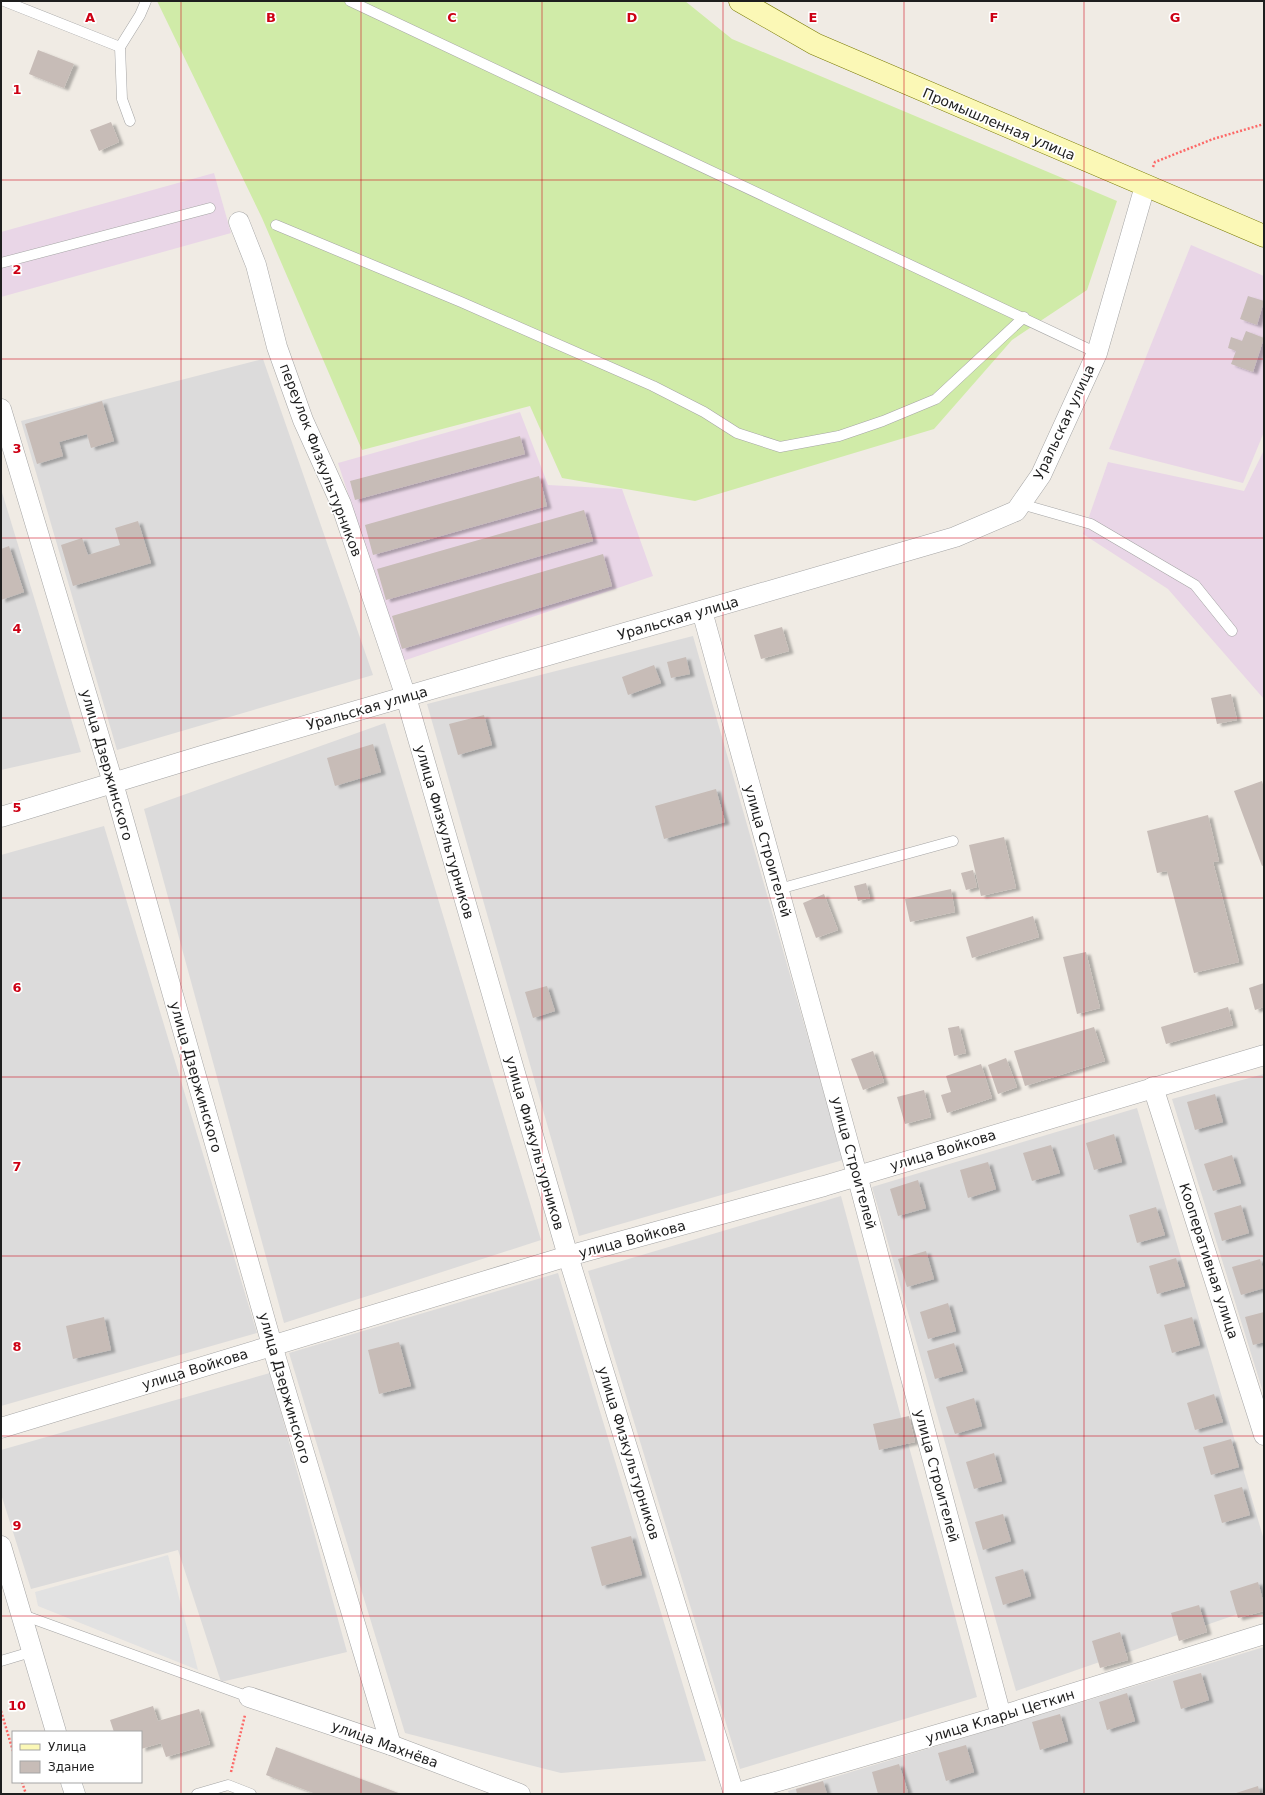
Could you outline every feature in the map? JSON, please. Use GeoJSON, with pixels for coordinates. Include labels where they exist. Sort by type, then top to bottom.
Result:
{"type":"FeatureCollection","features":[{"type":"Feature","properties":{"kind":"main road","name":"Промышленная улица"},"geometry":{"type":"LineString","coordinates":[[740,1],[815,44],[1264,236]]}},
{"type":"Feature","properties":{"kind":"street","name":"Уральская улица"},"geometry":{"type":"LineString","coordinates":[[1,817],[955,537],[1016,510],[1041,476],[1097,353],[1145,186]]}},
{"type":"Feature","properties":{"kind":"street","name":"переулок Физкультурников"},"geometry":{"type":"LineString","coordinates":[[239,222],[256,265],[277,347],[303,420],[340,504],[406,697]]}},
{"type":"Feature","properties":{"kind":"street","name":"улица Дзержинского"},"geometry":{"type":"LineString","coordinates":[[1,409],[113,783],[272,1345],[392,1745]]}},
{"type":"Feature","properties":{"kind":"street","name":"улица Строителей"},"geometry":{"type":"LineString","coordinates":[[702,611],[857,1175],[1001,1716]]}},
{"type":"Feature","properties":{"kind":"street","name":"улица Физкультурников"},"geometry":{"type":"LineString","coordinates":[[406,697],[568,1256],[734,1794]]}},
{"type":"Feature","properties":{"kind":"street","name":"улица Войкова"},"geometry":{"type":"LineString","coordinates":[[1,1428],[568,1256],[857,1175],[1264,1055]]}},
{"type":"Feature","properties":{"kind":"street","name":"Кооперативная улица"},"geometry":{"type":"LineString","coordinates":[[1153,1087],[1261,1414],[1264,1435]]}},
{"type":"Feature","properties":{"kind":"street"},"geometry":{"type":"LineString","coordinates":[[1,1546],[31,1652],[56,1731]]}},
{"type":"Feature","properties":{"kind":"street","name":"улица Клары Цеткин"},"geometry":{"type":"LineString","coordinates":[[734,1794],[1001,1716],[1264,1634]]}},
{"type":"Feature","properties":{"kind":"street","name":"улица Махнёва"},"geometry":{"type":"LineString","coordinates":[[249,1697],[392,1745],[520,1794]]}},
{"type":"Feature","properties":{"kind":"street"},"geometry":{"type":"LineString","coordinates":[[71,1783],[75,1794]]}},
{"type":"Feature","properties":{"kind":"lane"},"geometry":{"type":"LineString","coordinates":[[4,1],[120,47]]}},
{"type":"Feature","properties":{"kind":"lane"},"geometry":{"type":"LineString","coordinates":[[130,122],[122,99],[120,47],[140,15],[146,1]]}},
{"type":"Feature","properties":{"kind":"lane"},"geometry":{"type":"LineString","coordinates":[[350,1],[1097,353]]}},
{"type":"Feature","properties":{"kind":"lane"},"geometry":{"type":"LineString","coordinates":[[1,263],[210,208]]}},
{"type":"Feature","properties":{"kind":"lane"},"geometry":{"type":"LineString","coordinates":[[276,225],[461,302],[653,386],[704,412],[737,433],[780,447],[839,436],[883,421],[936,399],[1024,318]]}},
{"type":"Feature","properties":{"kind":"lane"},"geometry":{"type":"LineString","coordinates":[[1020,504],[1091,524],[1195,585],[1232,631]]}},
{"type":"Feature","properties":{"kind":"lane"},"geometry":{"type":"LineString","coordinates":[[779,889],[953,841]]}},
{"type":"Feature","properties":{"kind":"lane"},"geometry":{"type":"LineString","coordinates":[[20,1614],[249,1697]]}},
{"type":"Feature","properties":{"kind":"lane"},"geometry":{"type":"LineString","coordinates":[[1,1661],[31,1652]]}},
{"type":"Feature","properties":{"kind":"lane"},"geometry":{"type":"LineString","coordinates":[[202,1793],[228,1785],[251,1794]]}},
{"type":"Feature","properties":{"kind":"path"},"geometry":{"type":"LineString","coordinates":[[1145,186],[1155,162],[1213,139],[1264,124]]}},
{"type":"Feature","properties":{"kind":"path"},"geometry":{"type":"LineString","coordinates":[[228,1785],[249,1697]]}},
{"type":"Feature","properties":{"kind":"path"},"geometry":{"type":"LineString","coordinates":[[1,1710],[12,1748]]}},
{"type":"Feature","properties":{"kind":"path"},"geometry":{"type":"LineString","coordinates":[[22,1783],[26,1794]]}},
{"type":"Feature","properties":{"kind":"shaded area"},"geometry":{"type":"Polygon","coordinates":[[[214,173],[231,233],[1,297],[1,232],[214,173]]]}},
{"type":"Feature","properties":{"kind":"shaded area"},"geometry":{"type":"Polygon","coordinates":[[[1191,245],[1264,276],[1264,432],[1243,483],[1109,449],[1191,245]]]}},
{"type":"Feature","properties":{"kind":"shaded area"},"geometry":{"type":"Polygon","coordinates":[[[263,359],[373,675],[117,750],[21,421],[263,359]]]}},
{"type":"Feature","properties":{"kind":"shaded area"},"geometry":{"type":"Polygon","coordinates":[[[520,412],[548,485],[622,489],[653,576],[403,661],[338,463],[520,412]]]}},
{"type":"Feature","properties":{"kind":"shaded area"},"geometry":{"type":"Polygon","coordinates":[[[1264,450],[1264,699],[1168,589],[1083,534],[1108,462],[1244,491],[1264,450]]]}},
{"type":"Feature","properties":{"kind":"shaded area"},"geometry":{"type":"Polygon","coordinates":[[[1,489],[81,752],[1,770],[1,489]]]}},
{"type":"Feature","properties":{"kind":"shaded area"},"geometry":{"type":"Polygon","coordinates":[[[693,636],[843,1160],[579,1236],[427,704],[693,636]]]}},
{"type":"Feature","properties":{"kind":"shaded area"},"geometry":{"type":"Polygon","coordinates":[[[385,723],[541,1240],[284,1323],[144,809],[385,723]]]}},
{"type":"Feature","properties":{"kind":"shaded area"},"geometry":{"type":"Polygon","coordinates":[[[104,826],[257,1333],[1,1406],[1,855],[104,826]]]}},
{"type":"Feature","properties":{"kind":"shaded area"},"geometry":{"type":"Polygon","coordinates":[[[1264,1074],[1264,1392],[1263,1392],[1172,1099],[1264,1074]]]}},
{"type":"Feature","properties":{"kind":"shaded area"},"geometry":{"type":"Polygon","coordinates":[[[1137,1108],[1264,1540],[1264,1605],[1016,1691],[872,1187],[1137,1108]]]}},
{"type":"Feature","properties":{"kind":"shaded area"},"geometry":{"type":"Polygon","coordinates":[[[841,1196],[977,1697],[740,1769],[588,1271],[841,1196]]]}},
{"type":"Feature","properties":{"kind":"shaded area"},"geometry":{"type":"Polygon","coordinates":[[[558,1273],[706,1761],[561,1773],[405,1733],[289,1353],[558,1273]]]}},
{"type":"Feature","properties":{"kind":"shaded area"},"geometry":{"type":"Polygon","coordinates":[[[270,1373],[347,1652],[221,1682],[178,1550],[31,1589],[1,1494],[1,1450],[270,1373]]]}},
{"type":"Feature","properties":{"kind":"shaded area"},"geometry":{"type":"Polygon","coordinates":[[[168,1555],[198,1670],[38,1606],[35,1592],[168,1555]]]}},
{"type":"Feature","properties":{"kind":"shaded area"},"geometry":{"type":"Polygon","coordinates":[[[1264,1647],[1264,1794],[789,1794],[788,1791],[1264,1647]]]}},
{"type":"Feature","properties":{"kind":"green space"},"geometry":{"type":"Polygon","coordinates":[[[157,1],[685,1],[732,39],[1117,201],[1087,290],[1012,340],[934,429],[695,501],[562,478],[530,406],[362,450],[262,218],[157,1]]]}},
{"type":"Feature","properties":{"kind":"building"},"geometry":{"type":"Polygon","coordinates":[[[38,50],[74,64],[64,88],[29,74],[38,50]]]}},
{"type":"Feature","properties":{"kind":"building"},"geometry":{"type":"Polygon","coordinates":[[[111,122],[119,142],[99,151],[90,130],[111,122]]]}},
{"type":"Feature","properties":{"kind":"building"},"geometry":{"type":"Polygon","coordinates":[[[1248,296],[1264,301],[1257,325],[1240,319],[1248,296]]]}},
{"type":"Feature","properties":{"kind":"building"},"geometry":{"type":"Polygon","coordinates":[[[1246,331],[1264,338],[1253,372],[1231,364],[1236,351],[1228,348],[1231,337],[1242,341],[1246,331]]]}},
{"type":"Feature","properties":{"kind":"building"},"geometry":{"type":"Polygon","coordinates":[[[102,401],[114,441],[91,448],[87,434],[59,442],[63,456],[37,464],[25,424],[102,401]]]}},
{"type":"Feature","properties":{"kind":"building"},"geometry":{"type":"Polygon","coordinates":[[[520,436],[525,454],[355,500],[350,481],[520,436]]]}},
{"type":"Feature","properties":{"kind":"building"},"geometry":{"type":"Polygon","coordinates":[[[539,476],[547,506],[373,555],[365,525],[539,476]]]}},
{"type":"Feature","properties":{"kind":"building"},"geometry":{"type":"Polygon","coordinates":[[[584,510],[593,541],[386,600],[377,569],[584,510]]]}},
{"type":"Feature","properties":{"kind":"building"},"geometry":{"type":"Polygon","coordinates":[[[138,521],[151,563],[73,586],[61,545],[82,538],[88,555],[120,545],[115,528],[138,521]]]}},
{"type":"Feature","properties":{"kind":"building"},"geometry":{"type":"Polygon","coordinates":[[[9,546],[24,592],[1,600],[1,549],[9,546]]]}},
{"type":"Feature","properties":{"kind":"building"},"geometry":{"type":"Polygon","coordinates":[[[603,554],[612,586],[402,649],[392,616],[603,554]]]}},
{"type":"Feature","properties":{"kind":"building"},"geometry":{"type":"Polygon","coordinates":[[[782,627],[789,651],[761,659],[754,635],[782,627]]]}},
{"type":"Feature","properties":{"kind":"building"},"geometry":{"type":"Polygon","coordinates":[[[686,657],[690,674],[671,678],[667,662],[686,657]]]}},
{"type":"Feature","properties":{"kind":"building"},"geometry":{"type":"Polygon","coordinates":[[[654,665],[661,683],[628,695],[622,677],[654,665]]]}},
{"type":"Feature","properties":{"kind":"building"},"geometry":{"type":"Polygon","coordinates":[[[1231,694],[1237,720],[1217,724],[1211,698],[1231,694]]]}},
{"type":"Feature","properties":{"kind":"building"},"geometry":{"type":"Polygon","coordinates":[[[484,715],[492,745],[458,755],[449,724],[484,715]]]}},
{"type":"Feature","properties":{"kind":"building"},"geometry":{"type":"Polygon","coordinates":[[[373,744],[381,772],[335,786],[327,758],[373,744]]]}},
{"type":"Feature","properties":{"kind":"building"},"geometry":{"type":"Polygon","coordinates":[[[1262,781],[1264,788],[1264,865],[1262,866],[1234,791],[1262,781]]]}},
{"type":"Feature","properties":{"kind":"building"},"geometry":{"type":"Polygon","coordinates":[[[716,789],[725,822],[664,839],[655,806],[716,789]]]}},
{"type":"Feature","properties":{"kind":"building"},"geometry":{"type":"Polygon","coordinates":[[[1208,815],[1219,861],[1213,862],[1239,962],[1194,973],[1167,871],[1157,873],[1147,831],[1208,815]]]}},
{"type":"Feature","properties":{"kind":"building"},"geometry":{"type":"Polygon","coordinates":[[[1004,837],[1016,888],[981,896],[969,845],[1004,837]]]}},
{"type":"Feature","properties":{"kind":"building"},"geometry":{"type":"Polygon","coordinates":[[[973,870],[977,887],[966,890],[961,873],[973,870]]]}},
{"type":"Feature","properties":{"kind":"building"},"geometry":{"type":"Polygon","coordinates":[[[866,883],[870,898],[858,901],[854,886],[866,883]]]}},
{"type":"Feature","properties":{"kind":"building"},"geometry":{"type":"Polygon","coordinates":[[[951,889],[955,912],[910,922],[905,899],[951,889]]]}},
{"type":"Feature","properties":{"kind":"building"},"geometry":{"type":"Polygon","coordinates":[[[824,894],[838,930],[816,938],[803,903],[824,894]]]}},
{"type":"Feature","properties":{"kind":"building"},"geometry":{"type":"Polygon","coordinates":[[[1033,916],[1039,937],[972,958],[966,937],[1033,916]]]}},
{"type":"Feature","properties":{"kind":"building"},"geometry":{"type":"Polygon","coordinates":[[[1086,952],[1100,1008],[1077,1014],[1063,957],[1086,952]]]}},
{"type":"Feature","properties":{"kind":"building"},"geometry":{"type":"Polygon","coordinates":[[[1264,983],[1264,1007],[1255,1010],[1249,988],[1264,983]]]}},
{"type":"Feature","properties":{"kind":"building"},"geometry":{"type":"Polygon","coordinates":[[[547,986],[555,1011],[533,1018],[525,992],[547,986]]]}},
{"type":"Feature","properties":{"kind":"building"},"geometry":{"type":"Polygon","coordinates":[[[1228,1007],[1233,1025],[1166,1044],[1161,1027],[1228,1007]]]}},
{"type":"Feature","properties":{"kind":"building"},"geometry":{"type":"Polygon","coordinates":[[[959,1026],[966,1053],[954,1056],[948,1028],[959,1026]]]}},
{"type":"Feature","properties":{"kind":"building"},"geometry":{"type":"Polygon","coordinates":[[[1094,1027],[1105,1061],[1025,1086],[1014,1051],[1094,1027]]]}},
{"type":"Feature","properties":{"kind":"building"},"geometry":{"type":"Polygon","coordinates":[[[873,1051],[884,1082],[863,1090],[851,1059],[873,1051]]]}},
{"type":"Feature","properties":{"kind":"building"},"geometry":{"type":"Polygon","coordinates":[[[1006,1058],[1017,1087],[998,1094],[988,1065],[1006,1058]]]}},
{"type":"Feature","properties":{"kind":"building"},"geometry":{"type":"Polygon","coordinates":[[[981,1064],[992,1098],[947,1113],[941,1095],[951,1092],[946,1076],[981,1064]]]}},
{"type":"Feature","properties":{"kind":"building"},"geometry":{"type":"Polygon","coordinates":[[[924,1090],[931,1117],[905,1124],[897,1097],[924,1090]]]}},
{"type":"Feature","properties":{"kind":"building"},"geometry":{"type":"Polygon","coordinates":[[[1215,1094],[1223,1122],[1195,1130],[1187,1102],[1215,1094]]]}},
{"type":"Feature","properties":{"kind":"building"},"geometry":{"type":"Polygon","coordinates":[[[1114,1134],[1122,1162],[1094,1170],[1086,1143],[1114,1134]]]}},
{"type":"Feature","properties":{"kind":"building"},"geometry":{"type":"Polygon","coordinates":[[[1051,1145],[1060,1173],[1032,1181],[1023,1153],[1051,1145]]]}},
{"type":"Feature","properties":{"kind":"building"},"geometry":{"type":"Polygon","coordinates":[[[1232,1155],[1241,1183],[1213,1191],[1204,1164],[1232,1155]]]}},
{"type":"Feature","properties":{"kind":"building"},"geometry":{"type":"Polygon","coordinates":[[[988,1162],[996,1189],[968,1198],[960,1170],[988,1162]]]}},
{"type":"Feature","properties":{"kind":"building"},"geometry":{"type":"Polygon","coordinates":[[[918,1180],[926,1208],[898,1216],[890,1189],[918,1180]]]}},
{"type":"Feature","properties":{"kind":"building"},"geometry":{"type":"Polygon","coordinates":[[[1241,1205],[1249,1233],[1222,1241],[1214,1213],[1241,1205]]]}},
{"type":"Feature","properties":{"kind":"building"},"geometry":{"type":"Polygon","coordinates":[[[1156,1207],[1165,1235],[1137,1243],[1129,1215],[1156,1207]]]}},
{"type":"Feature","properties":{"kind":"building"},"geometry":{"type":"Polygon","coordinates":[[[926,1251],[934,1279],[907,1287],[898,1259],[926,1251]]]}},
{"type":"Feature","properties":{"kind":"building"},"geometry":{"type":"Polygon","coordinates":[[[1176,1258],[1185,1286],[1157,1294],[1149,1266],[1176,1258]]]}},
{"type":"Feature","properties":{"kind":"building"},"geometry":{"type":"Polygon","coordinates":[[[1260,1259],[1264,1272],[1264,1288],[1241,1295],[1232,1267],[1260,1259]]]}},
{"type":"Feature","properties":{"kind":"building"},"geometry":{"type":"Polygon","coordinates":[[[948,1303],[956,1331],[928,1339],[920,1312],[948,1303]]]}},
{"type":"Feature","properties":{"kind":"building"},"geometry":{"type":"Polygon","coordinates":[[[1264,1312],[1264,1342],[1253,1345],[1245,1317],[1264,1312]]]}},
{"type":"Feature","properties":{"kind":"building"},"geometry":{"type":"Polygon","coordinates":[[[104,1317],[111,1350],[73,1359],[66,1326],[104,1317]]]}},
{"type":"Feature","properties":{"kind":"building"},"geometry":{"type":"Polygon","coordinates":[[[1192,1317],[1200,1345],[1172,1353],[1164,1325],[1192,1317]]]}},
{"type":"Feature","properties":{"kind":"building"},"geometry":{"type":"Polygon","coordinates":[[[399,1342],[411,1386],[379,1394],[368,1350],[399,1342]]]}},
{"type":"Feature","properties":{"kind":"building"},"geometry":{"type":"Polygon","coordinates":[[[954,1343],[963,1371],[935,1379],[927,1351],[954,1343]]]}},
{"type":"Feature","properties":{"kind":"building"},"geometry":{"type":"Polygon","coordinates":[[[1214,1394],[1223,1422],[1195,1430],[1187,1403],[1214,1394]]]}},
{"type":"Feature","properties":{"kind":"building"},"geometry":{"type":"Polygon","coordinates":[[[974,1398],[982,1426],[955,1434],[946,1407],[974,1398]]]}},
{"type":"Feature","properties":{"kind":"building"},"geometry":{"type":"Polygon","coordinates":[[[909,1416],[915,1442],[879,1450],[873,1424],[909,1416]]]}},
{"type":"Feature","properties":{"kind":"building"},"geometry":{"type":"Polygon","coordinates":[[[1231,1439],[1239,1467],[1211,1475],[1203,1447],[1231,1439]]]}},
{"type":"Feature","properties":{"kind":"building"},"geometry":{"type":"Polygon","coordinates":[[[994,1453],[1002,1481],[974,1489],[966,1462],[994,1453]]]}},
{"type":"Feature","properties":{"kind":"building"},"geometry":{"type":"Polygon","coordinates":[[[1242,1487],[1250,1515],[1222,1523],[1214,1495],[1242,1487]]]}},
{"type":"Feature","properties":{"kind":"building"},"geometry":{"type":"Polygon","coordinates":[[[1003,1514],[1011,1541],[983,1550],[975,1522],[1003,1514]]]}},
{"type":"Feature","properties":{"kind":"building"},"geometry":{"type":"Polygon","coordinates":[[[631,1536],[642,1575],[602,1586],[591,1547],[631,1536]]]}},
{"type":"Feature","properties":{"kind":"building"},"geometry":{"type":"Polygon","coordinates":[[[1023,1569],[1031,1596],[1003,1605],[995,1577],[1023,1569]]]}},
{"type":"Feature","properties":{"kind":"building"},"geometry":{"type":"Polygon","coordinates":[[[1258,1582],[1264,1604],[1264,1611],[1238,1618],[1230,1591],[1258,1582]]]}},
{"type":"Feature","properties":{"kind":"building"},"geometry":{"type":"Polygon","coordinates":[[[1199,1605],[1207,1632],[1179,1641],[1171,1613],[1199,1605]]]}},
{"type":"Feature","properties":{"kind":"building"},"geometry":{"type":"Polygon","coordinates":[[[1120,1632],[1128,1660],[1100,1668],[1092,1641],[1120,1632]]]}},
{"type":"Feature","properties":{"kind":"building"},"geometry":{"type":"Polygon","coordinates":[[[1201,1673],[1209,1700],[1181,1709],[1173,1681],[1201,1673]]]}},
{"type":"Feature","properties":{"kind":"building"},"geometry":{"type":"Polygon","coordinates":[[[1127,1693],[1135,1721],[1107,1730],[1099,1702],[1127,1693]]]}},
{"type":"Feature","properties":{"kind":"building"},"geometry":{"type":"Polygon","coordinates":[[[153,1706],[158,1721],[199,1709],[210,1744],[166,1757],[161,1743],[142,1749],[142,1731],[114,1731],[110,1720],[153,1706]]]}},
{"type":"Feature","properties":{"kind":"building"},"geometry":{"type":"Polygon","coordinates":[[[1060,1714],[1068,1741],[1040,1750],[1032,1722],[1060,1714]]]}},
{"type":"Feature","properties":{"kind":"building"},"geometry":{"type":"Polygon","coordinates":[[[966,1745],[974,1772],[946,1781],[938,1753],[966,1745]]]}},
{"type":"Feature","properties":{"kind":"building"},"geometry":{"type":"Polygon","coordinates":[[[276,1747],[401,1794],[316,1794],[266,1775],[276,1747]]]}},
{"type":"Feature","properties":{"kind":"building"},"geometry":{"type":"Polygon","coordinates":[[[899,1764],[908,1792],[900,1794],[878,1794],[872,1772],[899,1764]]]}},
{"type":"Feature","properties":{"kind":"building"},"geometry":{"type":"Polygon","coordinates":[[[823,1781],[827,1794],[797,1794],[796,1789],[823,1781]]]}},
{"type":"Feature","properties":{"kind":"building"},"geometry":{"type":"Polygon","coordinates":[[[1258,1786],[1260,1794],[1233,1794],[1258,1786]]]}}]}
